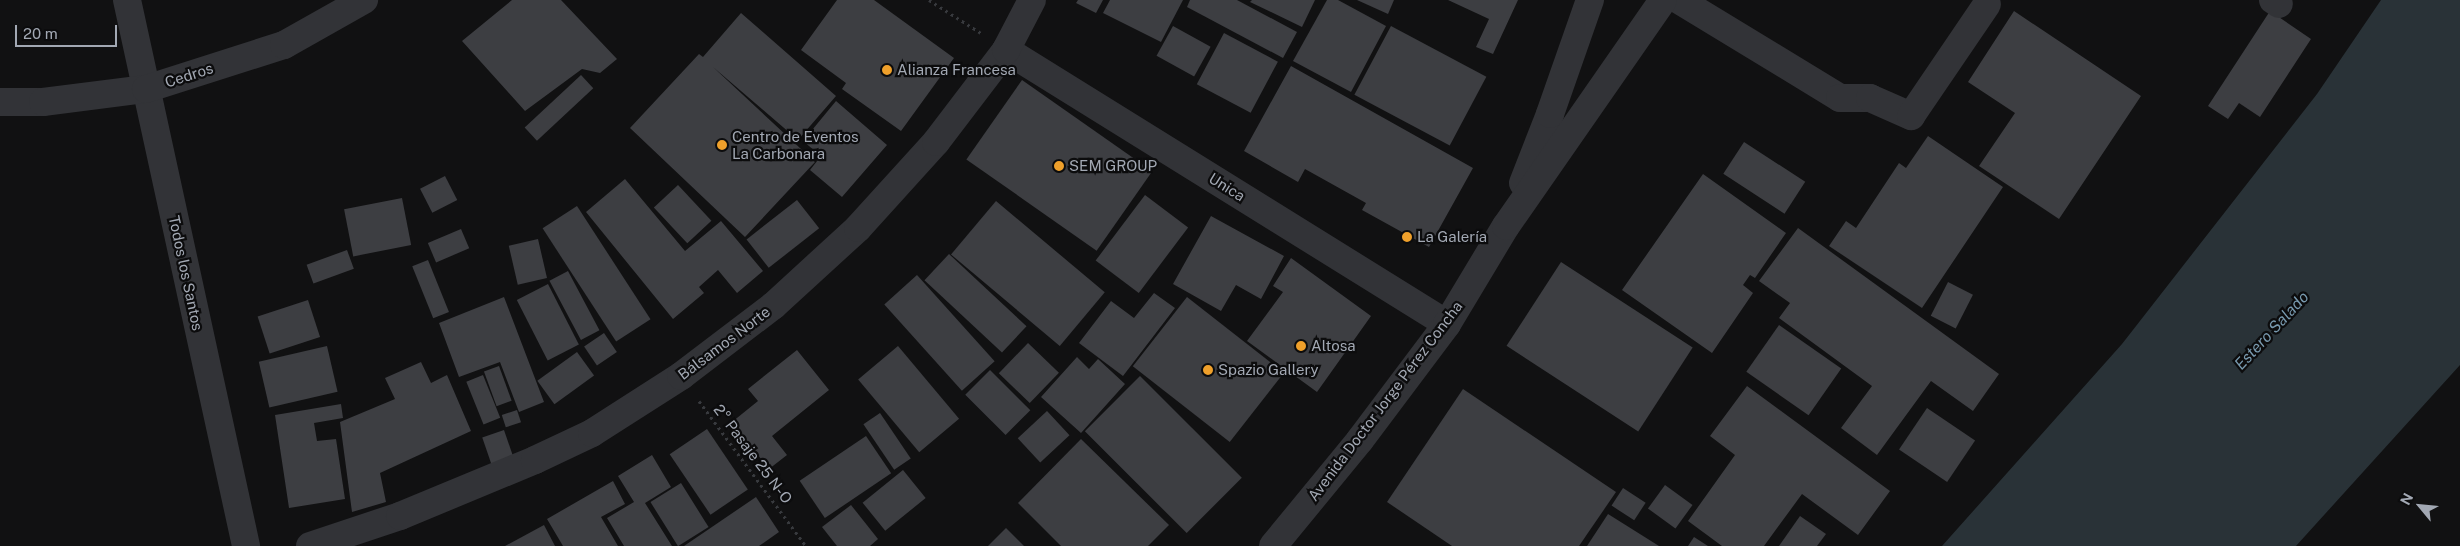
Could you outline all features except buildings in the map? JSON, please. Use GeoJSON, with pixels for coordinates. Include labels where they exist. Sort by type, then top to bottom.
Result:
{"type":"FeatureCollection","features":[{"type":"Feature","properties":{"kind":"street","name":"Todos los Santos"},"geometry":{"type":"LineString","coordinates":[[127,0],[246,546]]}},
{"type":"Feature","properties":{"kind":"street","name":"Cedros"},"geometry":{"type":"LineString","coordinates":[[0,102],[43,102],[146,89],[284,45],[364,0]]}},
{"type":"Feature","properties":{"kind":"street","name":"Bálsamos Norte"},"geometry":{"type":"LineString","coordinates":[[310,546],[400,516],[535,460],[592,433],[681,376],[773,306],[858,228],[936,142],[1006,50],[1032,0]]}},
{"type":"Feature","properties":{"kind":"street","name":"Avenida Doctor Jorge Pérez Concha"},"geometry":{"type":"LineString","coordinates":[[1506,226],[1550,114],[1590,0]]}},
{"type":"Feature","properties":{"kind":"street","name":"Avenida Doctor Jorge Pérez Concha"},"geometry":{"type":"LineString","coordinates":[[1273,546],[1360,440],[1447,324],[1506,226],[1663,0]]}},
{"type":"Feature","properties":{"kind":"street"},"geometry":{"type":"LineString","coordinates":[[1679,0],[1840,98],[1870,98],[1911,116],[1987,4]]}},
{"type":"Feature","properties":{"kind":"street","name":"Unica"},"geometry":{"type":"LineString","coordinates":[[1006,50],[1447,324]]}},
{"type":"Feature","properties":{"kind":"path"},"geometry":{"type":"LineString","coordinates":[[929,0],[1006,50]]}},
{"type":"Feature","properties":{"kind":"path","name":"2° Pasaje 25 N-O"},"geometry":{"type":"LineString","coordinates":[[681,376],[806,546]]}},
{"type":"Feature","properties":{"kind":"water","name":"Estero Salado"},"geometry":{"type":"Polygon","coordinates":[[[2381,0],[2460,0],[2460,365],[2296,546],[1942,546],[2122,344],[2317,94],[2381,0]]]}},
{"type":"Feature","properties":{"kind":"place","name":"Alianza Francesa"},"geometry":{"type":"Point","coordinates":[887,70]}},
{"type":"Feature","properties":{"kind":"place","name":"Centro de Eventos La Carbonara"},"geometry":{"type":"Point","coordinates":[722,145]}},
{"type":"Feature","properties":{"kind":"place","name":"SEM GROUP"},"geometry":{"type":"Point","coordinates":[1059,166]}},
{"type":"Feature","properties":{"kind":"place","name":"La Galería"},"geometry":{"type":"Point","coordinates":[1407,237]}},
{"type":"Feature","properties":{"kind":"place","name":"Altosa"},"geometry":{"type":"Point","coordinates":[1301,346]}},
{"type":"Feature","properties":{"kind":"place","name":"Spazio Gallery"},"geometry":{"type":"Point","coordinates":[1208,370]}}]}
